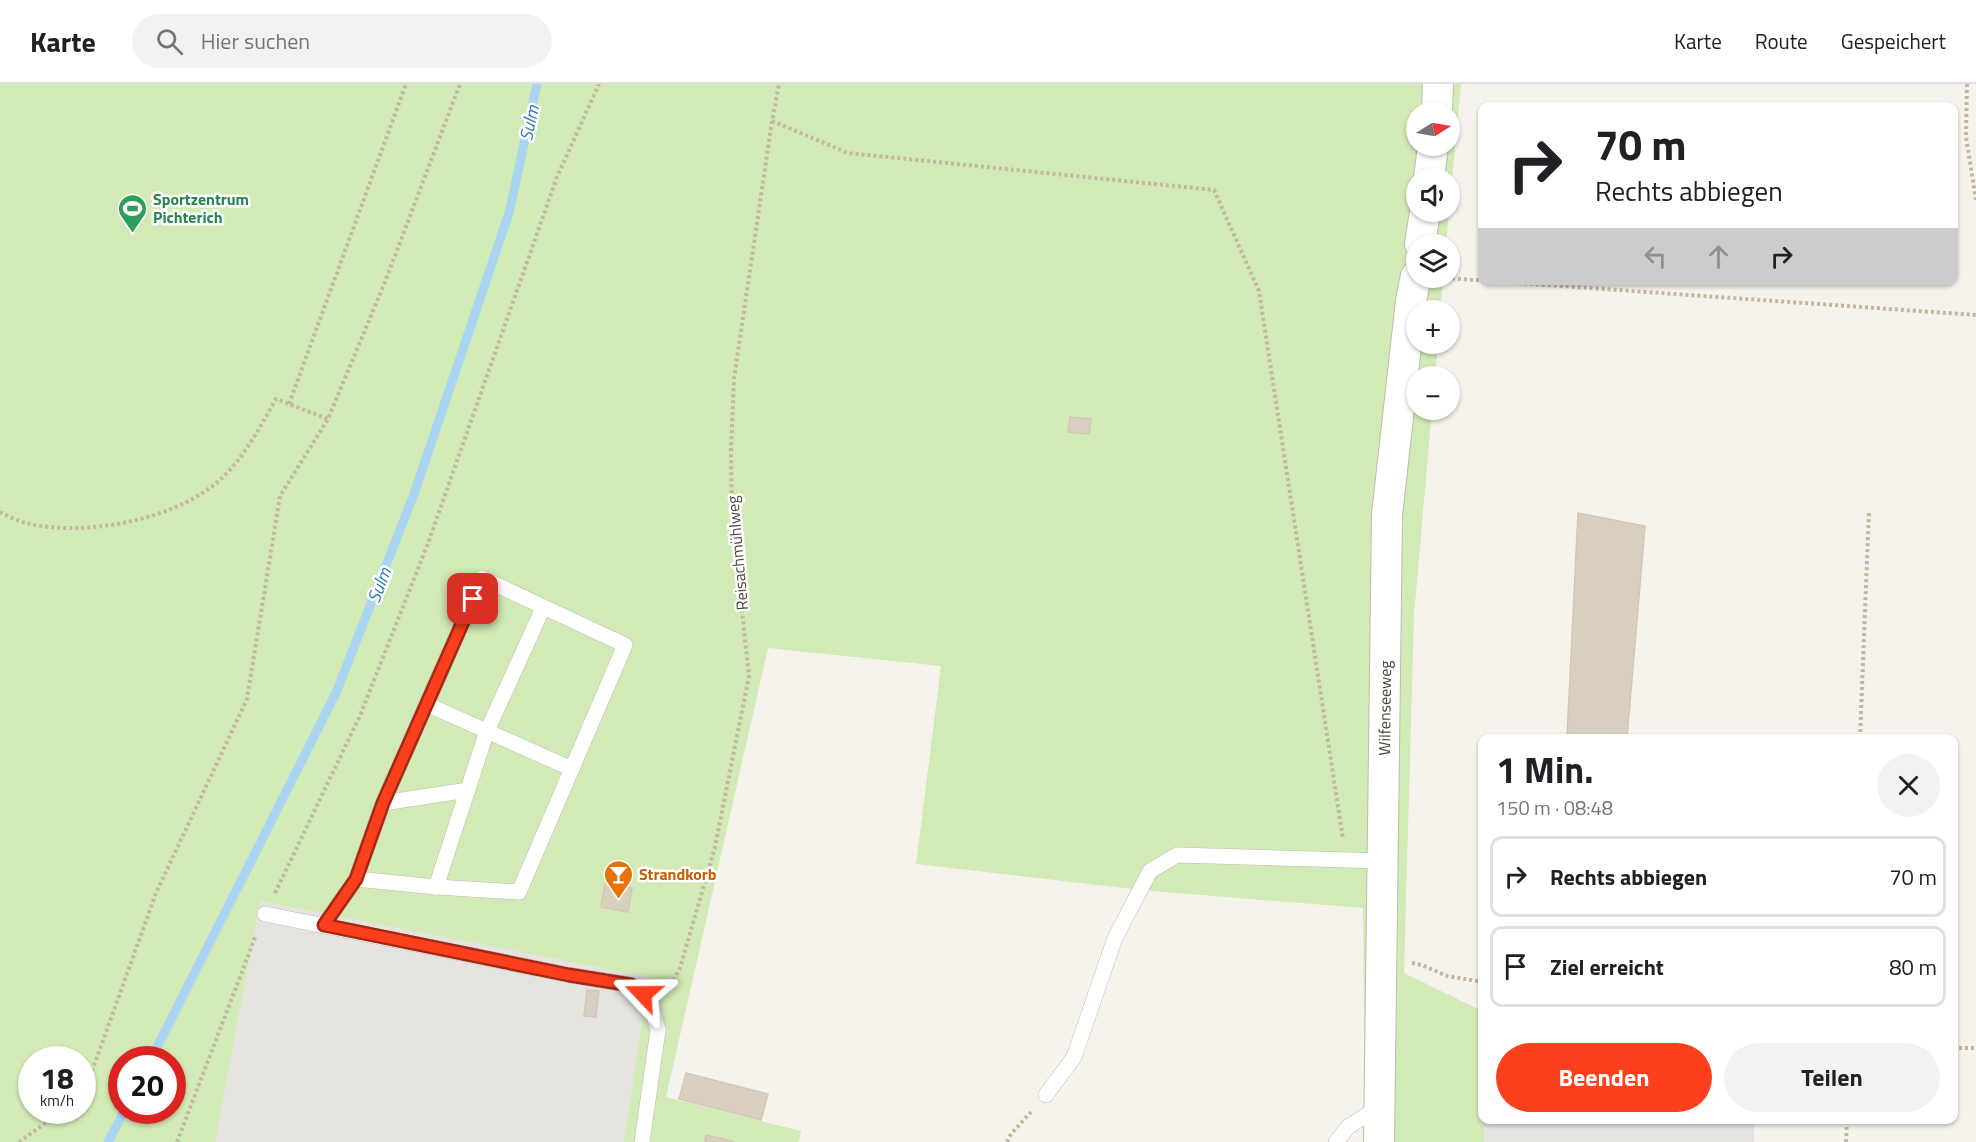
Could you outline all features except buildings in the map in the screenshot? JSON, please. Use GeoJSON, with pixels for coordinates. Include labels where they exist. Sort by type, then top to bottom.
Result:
{"type":"FeatureCollection","features":[{"type":"Feature","properties":{"kind":"street"},"geometry":{"type":"LineString","coordinates":[[1437,102],[1438,84]]}},
{"type":"Feature","properties":{"kind":"street","name":"Wilfenseeweg"},"geometry":{"type":"LineString","coordinates":[[1379,1142],[1387,515],[1414,288]]}},
{"type":"Feature","properties":{"kind":"lane"},"geometry":{"type":"LineString","coordinates":[[324,925],[356,879],[383,803],[482,578],[625,645],[519,892],[356,879]]}},
{"type":"Feature","properties":{"kind":"lane"},"geometry":{"type":"LineString","coordinates":[[436,887],[487,731],[543,608]]}},
{"type":"Feature","properties":{"kind":"lane"},"geometry":{"type":"LineString","coordinates":[[426,704],[572,769]]}},
{"type":"Feature","properties":{"kind":"lane"},"geometry":{"type":"LineString","coordinates":[[383,803],[468,790]]}},
{"type":"Feature","properties":{"kind":"lane"},"geometry":{"type":"LineString","coordinates":[[1046,1095],[1074,1057],[1115,938],[1150,871],[1177,855],[1383,861]]}},
{"type":"Feature","properties":{"kind":"lane"},"geometry":{"type":"LineString","coordinates":[[265,914],[569,975],[631,985],[643,994],[652,1008],[658,1030],[642,1142]]}},
{"type":"Feature","properties":{"kind":"lane"},"geometry":{"type":"LineString","coordinates":[[1336,1142],[1348,1126],[1379,1107]]}},
{"type":"Feature","properties":{"kind":"path"},"geometry":{"type":"LineString","coordinates":[[289,404],[406,84]]}},
{"type":"Feature","properties":{"kind":"path"},"geometry":{"type":"LineString","coordinates":[[96,1060],[156,893],[247,699],[280,496],[328,419],[385,282],[460,84]]}},
{"type":"Feature","properties":{"kind":"path"},"geometry":{"type":"LineString","coordinates":[[177,1142],[265,914],[359,718],[427,546],[556,177],[599,84]]}},
{"type":"Feature","properties":{"kind":"path","name":"Reisachmühlweg"},"geometry":{"type":"LineString","coordinates":[[652,1008],[670,989],[680,968],[715,847],[748,676],[732,519],[733,391],[779,84]]}},
{"type":"Feature","properties":{"kind":"path"},"geometry":{"type":"LineString","coordinates":[[1967,84],[1966,137],[1976,200]]}},
{"type":"Feature","properties":{"kind":"path"},"geometry":{"type":"LineString","coordinates":[[772,121],[848,153],[1214,190],[1259,291],[1346,860]]}},
{"type":"Feature","properties":{"kind":"path"},"geometry":{"type":"LineString","coordinates":[[1460,279],[1478,281]]}},
{"type":"Feature","properties":{"kind":"path"},"geometry":{"type":"LineString","coordinates":[[1541,285],[1976,315]]}},
{"type":"Feature","properties":{"kind":"path"},"geometry":{"type":"LineString","coordinates":[[0,512],[25,523],[70,528],[116,525],[164,513],[191,501],[215,484],[247,451],[276,399],[328,419]]}},
{"type":"Feature","properties":{"kind":"path"},"geometry":{"type":"LineString","coordinates":[[1860,734],[1869,511]]}},
{"type":"Feature","properties":{"kind":"path"},"geometry":{"type":"LineString","coordinates":[[1382,957],[1422,965],[1447,976],[1478,981]]}},
{"type":"Feature","properties":{"kind":"path"},"geometry":{"type":"LineString","coordinates":[[1958,1048],[1976,1048]]}},
{"type":"Feature","properties":{"kind":"path"},"geometry":{"type":"LineString","coordinates":[[1007,1142],[1011,1134],[1046,1095]]}},
{"type":"Feature","properties":{"kind":"path"},"geometry":{"type":"LineString","coordinates":[[19,1142],[44,1124]]}},
{"type":"Feature","properties":{"kind":"path"},"geometry":{"type":"LineString","coordinates":[[1846,1142],[1847,1124]]}},
{"type":"Feature","properties":{"kind":"green space"},"geometry":{"type":"Polygon","coordinates":[[[0,84],[1461,84],[1459,102],[1406,102],[1406,156],[1454,156],[1453,168],[1406,168],[1406,222],[1448,222],[1447,234],[1406,234],[1406,288],[1442,288],[1441,300],[1406,300],[1406,354],[1437,354],[1436,366],[1406,366],[1406,420],[1431,420],[1414,615],[1404,973],[1478,1009],[1478,1124],[1485,1124],[1484,1142],[1365,1142],[1363,908],[1140,890],[916,864],[941,666],[768,648],[666,1097],[801,1131],[799,1142],[0,1142],[0,84]]]}},
{"type":"Feature","properties":{"kind":"shaded area"},"geometry":{"type":"Polygon","coordinates":[[[260,901],[649,977],[624,1142],[215,1142],[260,901]]]}},
{"type":"Feature","properties":{"kind":"shaded area"},"geometry":{"type":"Polygon","coordinates":[[[1485,1124],[1754,1124],[1754,1142],[1484,1142],[1485,1124]]]}},
{"type":"Feature","properties":{"kind":"waterway","name":"Sulm"},"geometry":{"type":"LineString","coordinates":[[158,1046],[336,693],[414,494],[509,213],[537,84]]}},
{"type":"Feature","properties":{"kind":"waterway","name":"Sulm"},"geometry":{"type":"LineString","coordinates":[[108,1142],[118,1124]]}},
{"type":"Feature","properties":{"kind":"place","name":"Sportzentrum Pichterich"},"geometry":{"type":"Point","coordinates":[132,234]}},
{"type":"Feature","properties":{"kind":"place","name":"Strandkorb"},"geometry":{"type":"Point","coordinates":[618,900]}},
{"type":"Feature","properties":{"kind":"route"},"geometry":{"type":"LineString","coordinates":[[473,599],[383,803],[356,879],[324,925],[569,975],[631,985],[643,994]]}}]}
